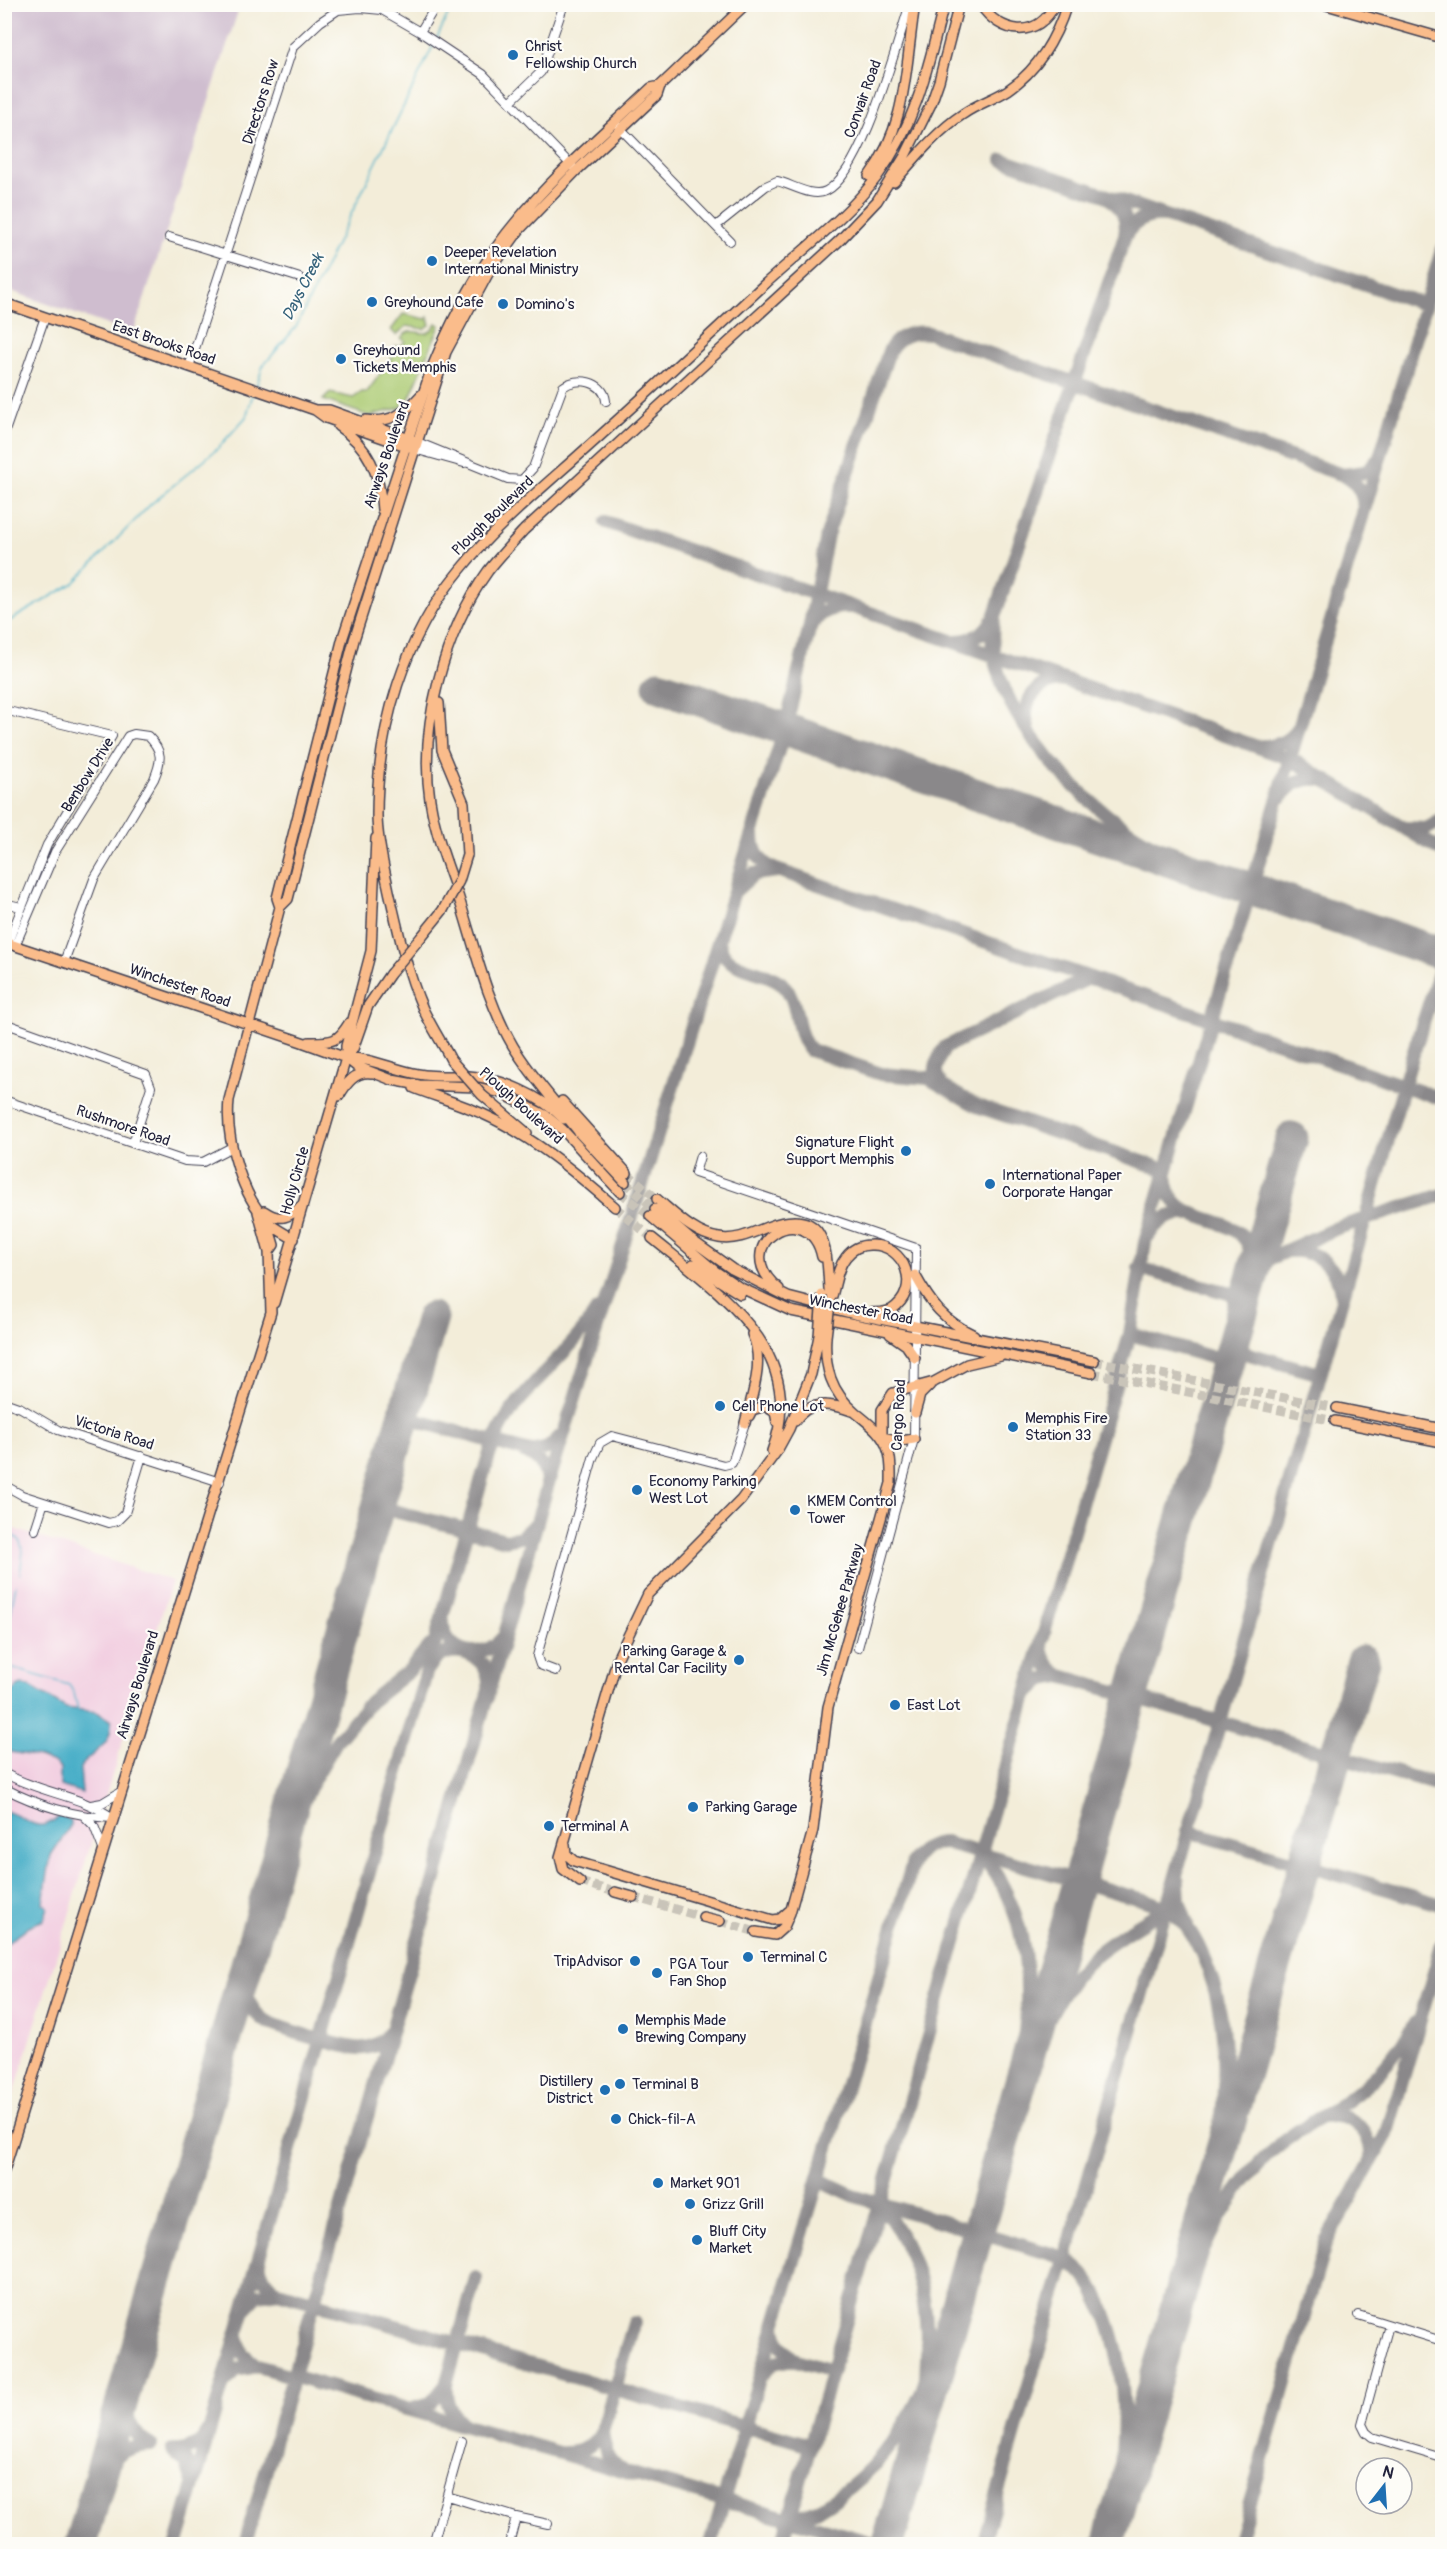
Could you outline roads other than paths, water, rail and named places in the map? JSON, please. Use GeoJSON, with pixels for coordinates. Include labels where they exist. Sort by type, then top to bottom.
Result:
{"type":"FeatureCollection","features":[{"type":"Feature","properties":{"kind":"main road","name":"Airways Boulevard"},"geometry":{"type":"LineString","coordinates":[[4,2171],[271,1312],[269,1252],[257,1207],[242,1178],[232,1147],[227,1120],[229,1100],[280,907],[288,899],[354,640],[411,444],[438,363],[457,312],[483,268],[514,224],[617,125],[657,95],[660,86],[746,4]]}},
{"type":"Feature","properties":{"kind":"main road"},"geometry":{"type":"LineString","coordinates":[[841,216],[873,171],[894,135],[902,108],[915,4]]}},
{"type":"Feature","properties":{"kind":"main road","name":"Plough Boulevard"},"geometry":{"type":"LineString","coordinates":[[563,1163],[482,1095],[451,1060],[423,1009],[408,965],[384,869],[376,818],[381,756],[387,720],[403,667],[422,627],[458,572],[492,534],[713,335],[783,267],[841,216],[876,178],[901,140],[914,113],[944,4]]}},
{"type":"Feature","properties":{"kind":"main road","name":"Plough Boulevard"},"geometry":{"type":"LineString","coordinates":[[526,1063],[513,1046],[492,1002],[467,931],[436,829],[430,801],[428,751],[437,689],[448,648],[464,613],[488,572],[524,530],[840,240],[876,201],[905,156],[931,104],[947,55],[959,4]]}},
{"type":"Feature","properties":{"kind":"main road"},"geometry":{"type":"LineString","coordinates":[[980,4],[998,24],[1023,30],[1039,25],[1050,16],[1055,4]]}},
{"type":"Feature","properties":{"kind":"main road"},"geometry":{"type":"LineString","coordinates":[[876,201],[945,128],[964,113],[1008,90],[1030,72],[1048,50],[1067,4]]}},
{"type":"Feature","properties":{"kind":"main road"},"geometry":{"type":"LineString","coordinates":[[1323,4],[1342,7],[1443,38]]}},
{"type":"Feature","properties":{"kind":"main road","name":"East Brooks Road"},"geometry":{"type":"LineString","coordinates":[[4,303],[315,410],[326,418],[411,444]]}},
{"type":"Feature","properties":{"kind":"main road","name":"Airways Boulevard"},"geometry":{"type":"LineString","coordinates":[[280,907],[277,898],[343,637],[382,517],[411,444],[424,391],[438,363]]}},
{"type":"Feature","properties":{"kind":"main road"},"geometry":{"type":"LineString","coordinates":[[357,420],[378,422],[395,418],[407,410],[424,391]]}},
{"type":"Feature","properties":{"kind":"main road","name":"East Brooks Road"},"geometry":{"type":"LineString","coordinates":[[315,410],[329,410],[411,444]]}},
{"type":"Feature","properties":{"kind":"main road"},"geometry":{"type":"LineString","coordinates":[[326,418],[358,441],[369,457],[380,484],[382,517]]}},
{"type":"Feature","properties":{"kind":"main road"},"geometry":{"type":"LineString","coordinates":[[346,1058],[353,1049],[368,1006],[390,974],[443,910],[459,881],[467,855],[464,803],[442,750],[437,689]]}},
{"type":"Feature","properties":{"kind":"main road"},"geometry":{"type":"LineString","coordinates":[[346,1058],[346,1046],[362,993],[371,951],[376,818]]}},
{"type":"Feature","properties":{"kind":"main road","name":"Winchester Road"},"geometry":{"type":"LineString","coordinates":[[8,946],[64,962],[302,1042],[346,1058],[372,1073],[392,1080],[439,1087],[477,1087],[501,1093],[545,1115],[563,1130],[620,1192]]}},
{"type":"Feature","properties":{"kind":"main road"},"geometry":{"type":"LineString","coordinates":[[302,1042],[334,1041],[341,1036],[362,993]]}},
{"type":"Feature","properties":{"kind":"main road","name":"Winchester Road"},"geometry":{"type":"LineString","coordinates":[[346,1058],[358,1057],[420,1075],[471,1076],[532,1096],[548,1106],[626,1177],[543,1078],[526,1063]]}},
{"type":"Feature","properties":{"kind":"main road","name":"Holly Circle"},"geometry":{"type":"LineString","coordinates":[[271,1312],[346,1058]]}},
{"type":"Feature","properties":{"kind":"main road"},"geometry":{"type":"LineString","coordinates":[[526,1063],[582,1136]]}},
{"type":"Feature","properties":{"kind":"main road"},"geometry":{"type":"LineString","coordinates":[[331,1109],[345,1086],[354,1077],[362,1072],[372,1073]]}},
{"type":"Feature","properties":{"kind":"main road"},"geometry":{"type":"LineString","coordinates":[[392,1080],[485,1114],[507,1126],[563,1163],[615,1207]]}},
{"type":"Feature","properties":{"kind":"main road"},"geometry":{"type":"LineString","coordinates":[[257,1207],[270,1216],[286,1218],[304,1202]]}},
{"type":"Feature","properties":{"kind":"main road","name":"Airways Boulevard"},"geometry":{"type":"LineString","coordinates":[[257,1207],[274,1227],[294,1239]]}},
{"type":"Feature","properties":{"kind":"main road"},"geometry":{"type":"LineString","coordinates":[[654,1208],[717,1238],[744,1237],[781,1223],[793,1221],[811,1227],[820,1234],[828,1255],[830,1304]]}},
{"type":"Feature","properties":{"kind":"main road","name":"Winchester Road"},"geometry":{"type":"LineString","coordinates":[[654,1208],[690,1239],[732,1269],[788,1297],[1009,1355],[1092,1373]]}},
{"type":"Feature","properties":{"kind":"main road","name":"Winchester Road"},"geometry":{"type":"LineString","coordinates":[[654,1208],[715,1271],[739,1287],[791,1311],[883,1330],[915,1331],[1094,1361]]}},
{"type":"Feature","properties":{"kind":"main road"},"geometry":{"type":"LineString","coordinates":[[267,1219],[274,1240],[274,1245],[269,1252]]}},
{"type":"Feature","properties":{"kind":"main road"},"geometry":{"type":"LineString","coordinates":[[788,1297],[765,1275],[760,1263],[760,1254],[769,1237],[778,1231],[794,1227],[810,1234],[820,1248],[823,1336],[789,1429]]}},
{"type":"Feature","properties":{"kind":"main road"},"geometry":{"type":"LineString","coordinates":[[765,1467],[782,1413],[782,1396],[768,1354],[747,1320],[651,1234],[731,1289],[754,1300],[791,1311]]}},
{"type":"Feature","properties":{"kind":"main road"},"geometry":{"type":"LineString","coordinates":[[830,1304],[840,1266],[852,1250],[863,1245],[888,1248],[900,1257],[906,1266],[907,1285],[904,1293],[890,1310],[854,1314]]}},
{"type":"Feature","properties":{"kind":"main road"},"geometry":{"type":"LineString","coordinates":[[915,1275],[938,1311],[956,1326],[996,1343]]}},
{"type":"Feature","properties":{"kind":"main road","name":"Jim McGehee Parkway"},"geometry":{"type":"LineString","coordinates":[[756,1932],[768,1935],[781,1931],[791,1909],[817,1807],[828,1707],[891,1483],[889,1455],[882,1437],[835,1389],[830,1379],[826,1366],[823,1336],[830,1304]]}},
{"type":"Feature","properties":{"kind":"main road"},"geometry":{"type":"LineString","coordinates":[[745,1423],[758,1371],[755,1340],[747,1320]]}},
{"type":"Feature","properties":{"kind":"main road"},"geometry":{"type":"LineString","coordinates":[[883,1330],[904,1342],[915,1358]]}},
{"type":"Feature","properties":{"kind":"main road"},"geometry":{"type":"LineString","coordinates":[[914,1439],[901,1441],[882,1437],[880,1420],[886,1401],[893,1393],[934,1382],[968,1364],[1009,1355]]}},
{"type":"Feature","properties":{"kind":"main road"},"geometry":{"type":"LineString","coordinates":[[915,1413],[920,1395],[934,1382]]}},
{"type":"Feature","properties":{"kind":"main road"},"geometry":{"type":"LineString","coordinates":[[580,1882],[563,1869],[560,1857],[618,1657],[648,1594],[739,1502],[800,1413],[814,1405],[839,1406],[857,1413]]}},
{"type":"Feature","properties":{"kind":"main road"},"geometry":{"type":"LineString","coordinates":[[745,1423],[752,1410],[759,1406],[771,1407],[777,1417],[777,1433]]}},
{"type":"Feature","properties":{"kind":"main road"},"geometry":{"type":"LineString","coordinates":[[1337,1408],[1443,1429]]}},
{"type":"Feature","properties":{"kind":"main road"},"geometry":{"type":"LineString","coordinates":[[1335,1421],[1443,1442]]}},
{"type":"Feature","properties":{"kind":"main road"},"geometry":{"type":"LineString","coordinates":[[565,1842],[566,1854],[574,1862],[773,1920],[780,1919],[791,1909]]}},
{"type":"Feature","properties":{"kind":"main road"},"geometry":{"type":"LineString","coordinates":[[615,1892],[633,1897]]}},
{"type":"Feature","properties":{"kind":"main road"},"geometry":{"type":"LineString","coordinates":[[703,1917],[720,1922]]}},
{"type":"Feature","properties":{"kind":"street"},"geometry":{"type":"LineString","coordinates":[[423,34],[437,4]]}},
{"type":"Feature","properties":{"kind":"street"},"geometry":{"type":"LineString","coordinates":[[511,101],[541,72],[564,4]]}},
{"type":"Feature","properties":{"kind":"street","name":"Convair Road"},"geometry":{"type":"LineString","coordinates":[[717,226],[766,186],[777,181],[810,192],[824,192],[838,182],[861,146],[873,117],[910,4]]}},
{"type":"Feature","properties":{"kind":"street","name":"Directors Row"},"geometry":{"type":"LineString","coordinates":[[189,367],[293,47],[338,7],[383,7],[483,74],[573,168]]}},
{"type":"Feature","properties":{"kind":"street"},"geometry":{"type":"LineString","coordinates":[[617,125],[730,241]]}},
{"type":"Feature","properties":{"kind":"street"},"geometry":{"type":"LineString","coordinates":[[169,237],[300,278]]}},
{"type":"Feature","properties":{"kind":"street"},"geometry":{"type":"LineString","coordinates":[[4,434],[45,317]]}},
{"type":"Feature","properties":{"kind":"street","name":"East Brooks Road"},"geometry":{"type":"LineString","coordinates":[[411,444],[457,457],[465,463],[508,479],[522,480],[530,472],[535,462],[558,395],[563,387],[572,382],[594,384],[604,393],[606,401]]}},
{"type":"Feature","properties":{"kind":"street"},"geometry":{"type":"LineString","coordinates":[[4,710],[112,736],[47,845],[21,907],[8,946]]}},
{"type":"Feature","properties":{"kind":"street","name":"Benbow Drive"},"geometry":{"type":"LineString","coordinates":[[8,946],[55,852],[128,736],[134,734],[148,736],[161,752],[161,761],[154,779],[94,879],[64,962]]}},
{"type":"Feature","properties":{"kind":"street"},"geometry":{"type":"LineString","coordinates":[[4,903],[21,907]]}},
{"type":"Feature","properties":{"kind":"street"},"geometry":{"type":"LineString","coordinates":[[4,1023],[146,1074],[151,1087],[133,1143]]}},
{"type":"Feature","properties":{"kind":"street","name":"Rushmore Road"},"geometry":{"type":"LineString","coordinates":[[4,1100],[185,1161],[203,1162],[232,1147]]}},
{"type":"Feature","properties":{"kind":"street","name":"Cargo Road"},"geometry":{"type":"LineString","coordinates":[[700,1156],[695,1173],[916,1248],[914,1439],[858,1648]]}},
{"type":"Feature","properties":{"kind":"street","name":"Victoria Road"},"geometry":{"type":"LineString","coordinates":[[4,1402],[21,1408],[58,1430],[220,1482]]}},
{"type":"Feature","properties":{"kind":"street"},"geometry":{"type":"LineString","coordinates":[[556,1671],[540,1665],[537,1656],[596,1449],[600,1443],[612,1436],[724,1465],[732,1463],[745,1423]]}},
{"type":"Feature","properties":{"kind":"street"},"geometry":{"type":"LineString","coordinates":[[4,1485],[22,1495],[109,1523],[117,1521],[125,1513],[142,1456]]}},
{"type":"Feature","properties":{"kind":"street"},"geometry":{"type":"LineString","coordinates":[[35,1530],[44,1502]]}},
{"type":"Feature","properties":{"kind":"street"},"geometry":{"type":"LineString","coordinates":[[4,1773],[39,1789],[91,1805],[113,1818]]}},
{"type":"Feature","properties":{"kind":"street"},"geometry":{"type":"LineString","coordinates":[[4,1788],[82,1816],[113,1818]]}},
{"type":"Feature","properties":{"kind":"street"},"geometry":{"type":"LineString","coordinates":[[35,1801],[39,1789]]}},
{"type":"Feature","properties":{"kind":"street"},"geometry":{"type":"LineString","coordinates":[[91,1805],[102,1803],[122,1791]]}},
{"type":"Feature","properties":{"kind":"street"},"geometry":{"type":"LineString","coordinates":[[82,1816],[94,1826],[103,1849]]}},
{"type":"Feature","properties":{"kind":"street"},"geometry":{"type":"LineString","coordinates":[[1358,2315],[1443,2341]]}},
{"type":"Feature","properties":{"kind":"street"},"geometry":{"type":"LineString","coordinates":[[1389,2325],[1362,2424],[1372,2437],[1443,2458]]}},
{"type":"Feature","properties":{"kind":"street"},"geometry":{"type":"LineString","coordinates":[[445,2544],[434,2543],[462,2441]]}},
{"type":"Feature","properties":{"kind":"street"},"geometry":{"type":"LineString","coordinates":[[447,2496],[516,2517],[548,2524]]}},
{"type":"Feature","properties":{"kind":"street"},"geometry":{"type":"LineString","coordinates":[[509,2544],[516,2517]]}},
{"type":"Feature","properties":{"kind":"water"},"geometry":{"type":"Polygon","coordinates":[[[22,1685],[29,1686],[66,1708],[97,1712],[111,1721],[105,1743],[80,1768],[82,1793],[60,1786],[60,1769],[56,1764],[39,1757],[5,1751],[4,1723],[7,1703],[15,1689],[22,1685]]]}},
{"type":"Feature","properties":{"kind":"water"},"geometry":{"type":"Polygon","coordinates":[[[5,1811],[38,1825],[51,1822],[59,1816],[71,1820],[71,1825],[51,1855],[43,1903],[48,1907],[44,1920],[29,1926],[5,1945],[5,1811]]]}},
{"type":"Feature","properties":{"kind":"waterway","name":"Days Creek"},"geometry":{"type":"LineString","coordinates":[[436,40],[453,4]]}},
{"type":"Feature","properties":{"kind":"waterway","name":"Days Creek"},"geometry":{"type":"LineString","coordinates":[[256,387],[263,366],[296,327],[434,44]]}},
{"type":"Feature","properties":{"kind":"waterway","name":"Days Creek"},"geometry":{"type":"LineString","coordinates":[[4,624],[74,583],[151,504],[217,449],[246,417],[253,394]]}},
{"type":"Feature","properties":{"kind":"waterway"},"geometry":{"type":"LineString","coordinates":[[4,1532],[19,1539],[23,1551],[20,1574]]}},
{"type":"Feature","properties":{"kind":"waterway"},"geometry":{"type":"LineString","coordinates":[[4,1648],[16,1584]]}},
{"type":"Feature","properties":{"kind":"waterway"},"geometry":{"type":"LineString","coordinates":[[4,1650],[5,1660],[12,1668],[69,1685],[74,1693],[78,1710]]}},
{"type":"Feature","properties":{"kind":"tunnel"},"geometry":{"type":"LineString","coordinates":[[627,1173],[657,1199]]}},
{"type":"Feature","properties":{"kind":"tunnel"},"geometry":{"type":"LineString","coordinates":[[625,1182],[655,1209]]}},
{"type":"Feature","properties":{"kind":"tunnel"},"geometry":{"type":"LineString","coordinates":[[620,1192],[650,1216]]}},
{"type":"Feature","properties":{"kind":"tunnel"},"geometry":{"type":"LineString","coordinates":[[615,1207],[652,1238]]}},
{"type":"Feature","properties":{"kind":"tunnel"},"geometry":{"type":"LineString","coordinates":[[1094,1361],[1337,1408]]}},
{"type":"Feature","properties":{"kind":"tunnel"},"geometry":{"type":"LineString","coordinates":[[1092,1373],[1335,1421]]}},
{"type":"Feature","properties":{"kind":"tunnel"},"geometry":{"type":"LineString","coordinates":[[580,1882],[615,1892]]}},
{"type":"Feature","properties":{"kind":"tunnel"},"geometry":{"type":"LineString","coordinates":[[633,1897],[703,1917]]}},
{"type":"Feature","properties":{"kind":"tunnel"},"geometry":{"type":"LineString","coordinates":[[720,1921],[756,1932]]}},
{"type":"Feature","properties":{"kind":"place","name":"Christ Fellowship Church"},"geometry":{"type":"Point","coordinates":[513,55]}},
{"type":"Feature","properties":{"kind":"place","name":"Deeper Revelation International Ministry"},"geometry":{"type":"Point","coordinates":[432,261]}},
{"type":"Feature","properties":{"kind":"place","name":"Greyhound Cafe"},"geometry":{"type":"Point","coordinates":[372,302]}},
{"type":"Feature","properties":{"kind":"place","name":"Domino's"},"geometry":{"type":"Point","coordinates":[503,304]}},
{"type":"Feature","properties":{"kind":"place","name":"Greyhound Tickets Memphis"},"geometry":{"type":"Point","coordinates":[341,359]}},
{"type":"Feature","properties":{"kind":"place","name":"Signature Flight Support Memphis"},"geometry":{"type":"Point","coordinates":[906,1151]}},
{"type":"Feature","properties":{"kind":"place","name":"International Paper Corporate Hangar"},"geometry":{"type":"Point","coordinates":[990,1184]}},
{"type":"Feature","properties":{"kind":"place","name":"Cell Phone Lot"},"geometry":{"type":"Point","coordinates":[720,1406]}},
{"type":"Feature","properties":{"kind":"place","name":"Memphis Fire Station 33"},"geometry":{"type":"Point","coordinates":[1013,1427]}},
{"type":"Feature","properties":{"kind":"place","name":"Economy Parking West Lot"},"geometry":{"type":"Point","coordinates":[637,1490]}},
{"type":"Feature","properties":{"kind":"place","name":"KMEM Control Tower"},"geometry":{"type":"Point","coordinates":[795,1510]}},
{"type":"Feature","properties":{"kind":"place","name":"Parking Garage & Rental Car Facility"},"geometry":{"type":"Point","coordinates":[739,1660]}},
{"type":"Feature","properties":{"kind":"place","name":"East Lot"},"geometry":{"type":"Point","coordinates":[895,1705]}},
{"type":"Feature","properties":{"kind":"place","name":"Parking Garage"},"geometry":{"type":"Point","coordinates":[693,1807]}},
{"type":"Feature","properties":{"kind":"place","name":"Terminal A"},"geometry":{"type":"Point","coordinates":[549,1826]}},
{"type":"Feature","properties":{"kind":"place","name":"Terminal C"},"geometry":{"type":"Point","coordinates":[748,1957]}},
{"type":"Feature","properties":{"kind":"place","name":"TripAdvisor"},"geometry":{"type":"Point","coordinates":[635,1961]}},
{"type":"Feature","properties":{"kind":"place","name":"PGA Tour Fan Shop"},"geometry":{"type":"Point","coordinates":[657,1973]}},
{"type":"Feature","properties":{"kind":"place","name":"Memphis Made Brewing Company"},"geometry":{"type":"Point","coordinates":[623,2029]}},
{"type":"Feature","properties":{"kind":"place","name":"Terminal B"},"geometry":{"type":"Point","coordinates":[620,2084]}},
{"type":"Feature","properties":{"kind":"place","name":"Distillery District"},"geometry":{"type":"Point","coordinates":[605,2090]}},
{"type":"Feature","properties":{"kind":"place","name":"Chick-fil-A"},"geometry":{"type":"Point","coordinates":[616,2119]}},
{"type":"Feature","properties":{"kind":"place","name":"Market 901"},"geometry":{"type":"Point","coordinates":[658,2183]}},
{"type":"Feature","properties":{"kind":"place","name":"Grizz Grill"},"geometry":{"type":"Point","coordinates":[690,2204]}},
{"type":"Feature","properties":{"kind":"place","name":"Bluff City Market"},"geometry":{"type":"Point","coordinates":[697,2240]}}]}
